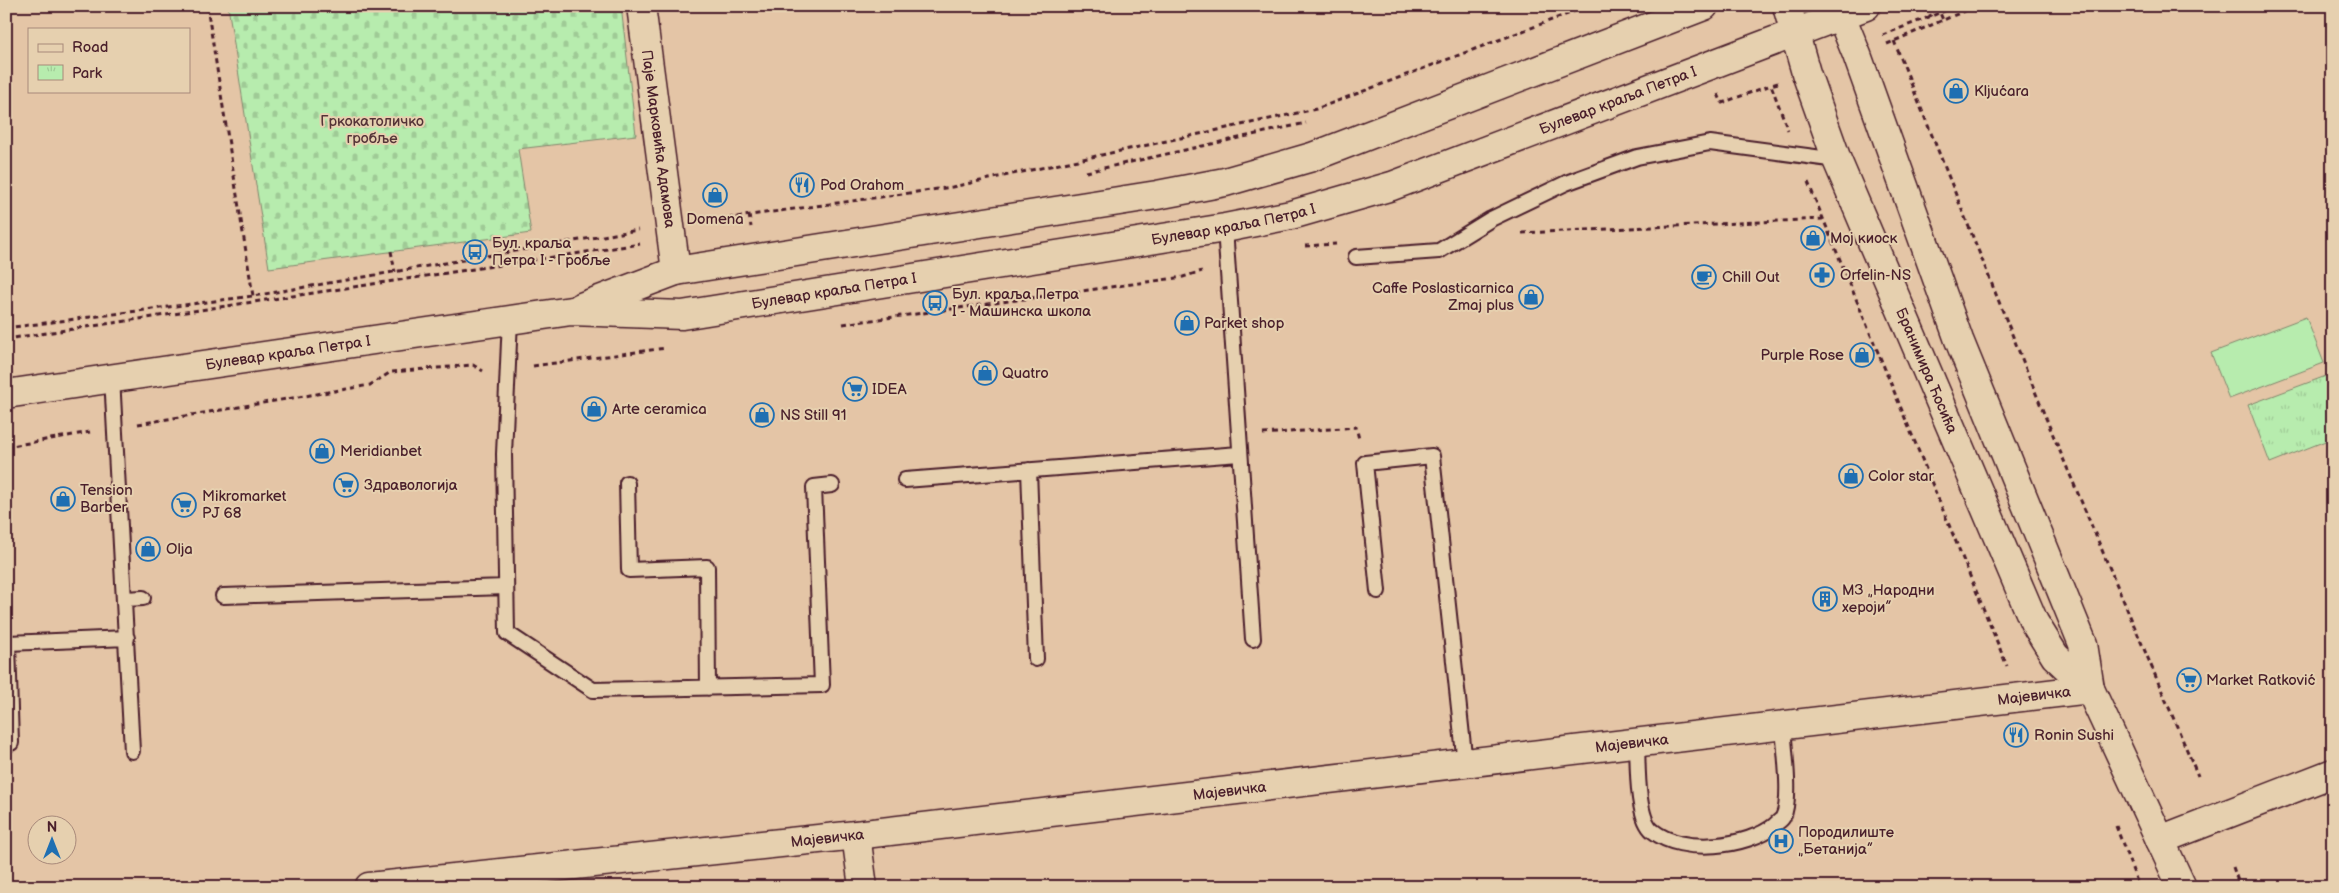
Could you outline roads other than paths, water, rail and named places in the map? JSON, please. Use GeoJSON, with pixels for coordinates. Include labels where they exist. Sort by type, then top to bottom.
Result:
{"type":"FeatureCollection","features":[{"type":"Feature","properties":{"kind":"street","name":"Паје Марковића Адамова"},"geometry":{"type":"LineString","coordinates":[[641,6],[676,271]]}},
{"type":"Feature","properties":{"kind":"street","name":"Булевар краља Петра I"},"geometry":{"type":"LineString","coordinates":[[571,311],[676,271],[1157,195],[1225,182],[1312,157],[1704,6]]}},
{"type":"Feature","properties":{"kind":"street","name":"Бранимира Ћосића"},"geometry":{"type":"LineString","coordinates":[[1787,6],[1806,73],[1837,160],[2034,622],[2055,656],[2090,689]]}},
{"type":"Feature","properties":{"kind":"street","name":"Булевар краља Петра I"},"geometry":{"type":"LineString","coordinates":[[6,394],[571,311],[682,315],[1225,228],[1291,215],[1392,186],[1795,34],[1839,11],[1866,6]]}},
{"type":"Feature","properties":{"kind":"street","name":"Бранимира Ћосића"},"geometry":{"type":"LineString","coordinates":[[1839,11],[1860,64],[1959,340],[2080,636],[2090,689],[2182,887]]}},
{"type":"Feature","properties":{"kind":"street","name":"Мајевичка"},"geometry":{"type":"LineString","coordinates":[[369,887],[856,835],[2090,689]]}},
{"type":"Feature","properties":{"kind":"street"},"geometry":{"type":"LineString","coordinates":[[2160,840],[2333,773]]}},
{"type":"Feature","properties":{"kind":"street"},"geometry":{"type":"LineString","coordinates":[[856,835],[863,887]]}},
{"type":"Feature","properties":{"kind":"lane"},"geometry":{"type":"LineString","coordinates":[[1356,257],[1439,250],[1491,218],[1566,182],[1636,157],[1710,142],[1837,160]]}},
{"type":"Feature","properties":{"kind":"lane"},"geometry":{"type":"LineString","coordinates":[[1225,228],[1237,436],[1253,639]]}},
{"type":"Feature","properties":{"kind":"lane"},"geometry":{"type":"LineString","coordinates":[[510,319],[504,454],[507,633],[593,690],[822,685],[814,486],[832,485]]}},
{"type":"Feature","properties":{"kind":"lane"},"geometry":{"type":"LineString","coordinates":[[112,377],[132,751]]}},
{"type":"Feature","properties":{"kind":"lane"},"geometry":{"type":"LineString","coordinates":[[905,480],[1239,454]]}},
{"type":"Feature","properties":{"kind":"lane"},"geometry":{"type":"LineString","coordinates":[[1378,591],[1365,462],[1432,456],[1465,764]]}},
{"type":"Feature","properties":{"kind":"lane"},"geometry":{"type":"LineString","coordinates":[[1029,470],[1036,659]]}},
{"type":"Feature","properties":{"kind":"lane"},"geometry":{"type":"LineString","coordinates":[[627,483],[629,570],[707,567],[708,688]]}},
{"type":"Feature","properties":{"kind":"lane"},"geometry":{"type":"LineString","coordinates":[[224,596],[506,587]]}},
{"type":"Feature","properties":{"kind":"lane"},"geometry":{"type":"LineString","coordinates":[[125,599],[143,598]]}},
{"type":"Feature","properties":{"kind":"lane"},"geometry":{"type":"LineString","coordinates":[[11,743],[8,643],[127,638]]}},
{"type":"Feature","properties":{"kind":"lane"},"geometry":{"type":"LineString","coordinates":[[1637,743],[1642,812],[1652,831],[1681,844],[1723,846],[1764,834],[1783,818],[1788,795],[1783,726]]}},
{"type":"Feature","properties":{"kind":"place","name":"Kljućara"},"geometry":{"type":"Point","coordinates":[1956,91]}},
{"type":"Feature","properties":{"kind":"place","name":"Pod Orahom"},"geometry":{"type":"Point","coordinates":[802,185]}},
{"type":"Feature","properties":{"kind":"place","name":"Domena"},"geometry":{"type":"Point","coordinates":[715,195]}},
{"type":"Feature","properties":{"kind":"place","name":"Мој киоск"},"geometry":{"type":"Point","coordinates":[1813,238]}},
{"type":"Feature","properties":{"kind":"place","name":"Бул. краља Петра I - Гробље"},"geometry":{"type":"Point","coordinates":[475,252]}},
{"type":"Feature","properties":{"kind":"place","name":"Orfelin-NS"},"geometry":{"type":"Point","coordinates":[1822,275]}},
{"type":"Feature","properties":{"kind":"place","name":"Chill Out"},"geometry":{"type":"Point","coordinates":[1704,277]}},
{"type":"Feature","properties":{"kind":"place","name":"Caffe Poslasticarnica Zmaj plus"},"geometry":{"type":"Point","coordinates":[1531,297]}},
{"type":"Feature","properties":{"kind":"place","name":"Бул. краља Петра I - Машинска школа"},"geometry":{"type":"Point","coordinates":[935,303]}},
{"type":"Feature","properties":{"kind":"place","name":"Parket shop"},"geometry":{"type":"Point","coordinates":[1187,323]}},
{"type":"Feature","properties":{"kind":"place","name":"Purple Rose"},"geometry":{"type":"Point","coordinates":[1862,355]}},
{"type":"Feature","properties":{"kind":"place","name":"Quatro"},"geometry":{"type":"Point","coordinates":[985,373]}},
{"type":"Feature","properties":{"kind":"place","name":"IDEA"},"geometry":{"type":"Point","coordinates":[855,389]}},
{"type":"Feature","properties":{"kind":"place","name":"Arte ceramica"},"geometry":{"type":"Point","coordinates":[594,409]}},
{"type":"Feature","properties":{"kind":"place","name":"NS Still 91"},"geometry":{"type":"Point","coordinates":[762,415]}},
{"type":"Feature","properties":{"kind":"place","name":"Meridianbet"},"geometry":{"type":"Point","coordinates":[322,451]}},
{"type":"Feature","properties":{"kind":"place","name":"Color star"},"geometry":{"type":"Point","coordinates":[1851,476]}},
{"type":"Feature","properties":{"kind":"place","name":"Здравологија"},"geometry":{"type":"Point","coordinates":[346,485]}},
{"type":"Feature","properties":{"kind":"place","name":"Tension Barber"},"geometry":{"type":"Point","coordinates":[63,499]}},
{"type":"Feature","properties":{"kind":"place","name":"Mikromarket PJ 68"},"geometry":{"type":"Point","coordinates":[184,505]}},
{"type":"Feature","properties":{"kind":"place","name":"Olja"},"geometry":{"type":"Point","coordinates":[148,549]}},
{"type":"Feature","properties":{"kind":"place","name":"МЗ „Народни хероји”"},"geometry":{"type":"Point","coordinates":[1825,599]}},
{"type":"Feature","properties":{"kind":"place","name":"Market Ratković"},"geometry":{"type":"Point","coordinates":[2189,680]}},
{"type":"Feature","properties":{"kind":"place","name":"Ronin Sushi"},"geometry":{"type":"Point","coordinates":[2016,735]}},
{"type":"Feature","properties":{"kind":"place","name":"Породилиште „Бетанија”"},"geometry":{"type":"Point","coordinates":[1781,841]}},
{"type":"Feature","properties":{"kind":"park label","name":"Гркокатоличко гробље"},"geometry":{"type":"Point","coordinates":[372,130]}}]}
